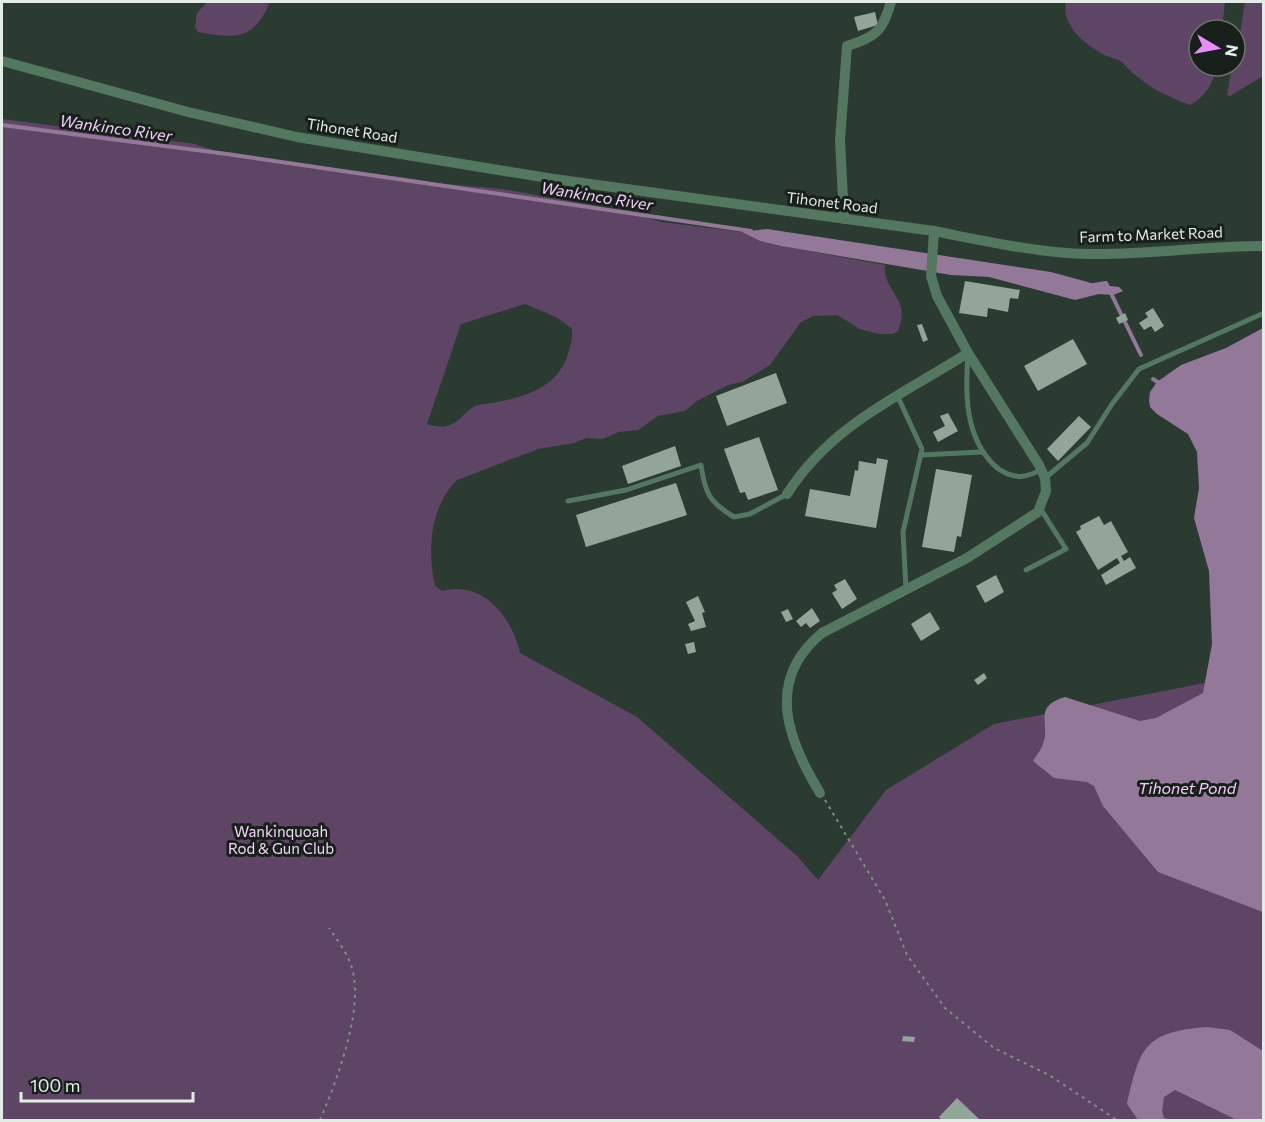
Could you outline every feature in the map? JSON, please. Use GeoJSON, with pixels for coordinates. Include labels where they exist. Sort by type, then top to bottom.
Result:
{"type":"FeatureCollection","features":[{"type":"Feature","properties":{"kind":"street"},"geometry":{"type":"LineString","coordinates":[[843,219],[840,141],[847,46],[867,40],[884,28],[891,2]]}},
{"type":"Feature","properties":{"kind":"street","name":"Tihonet Road"},"geometry":{"type":"LineString","coordinates":[[2,61],[188,112],[297,137],[554,179],[934,231]]}},
{"type":"Feature","properties":{"kind":"street"},"geometry":{"type":"LineString","coordinates":[[820,793],[800,756],[788,723],[787,701],[792,672],[804,651],[822,633],[998,540],[1040,508],[1046,491],[1043,474],[968,353],[937,296],[931,276],[934,231]]}},
{"type":"Feature","properties":{"kind":"street","name":"Farm to Market Road"},"geometry":{"type":"LineString","coordinates":[[934,231],[1008,245],[1087,254],[1263,246]]}},
{"type":"Feature","properties":{"kind":"street"},"geometry":{"type":"LineString","coordinates":[[787,494],[808,462],[849,426],[968,353]]}},
{"type":"Feature","properties":{"kind":"lane"},"geometry":{"type":"LineString","coordinates":[[968,353],[966,398],[973,431],[981,452],[999,469],[1013,476],[1023,477],[1043,474],[1087,443],[1112,404],[1139,369],[1263,313]]}},
{"type":"Feature","properties":{"kind":"lane"},"geometry":{"type":"LineString","coordinates":[[897,395],[922,449],[903,532],[906,589]]}},
{"type":"Feature","properties":{"kind":"lane"},"geometry":{"type":"LineString","coordinates":[[921,455],[981,452]]}},
{"type":"Feature","properties":{"kind":"lane"},"geometry":{"type":"LineString","coordinates":[[568,501],[626,490],[701,465],[704,488],[715,506],[734,517],[750,514],[787,494]]}},
{"type":"Feature","properties":{"kind":"lane"},"geometry":{"type":"LineString","coordinates":[[1026,570],[1066,549],[1040,508]]}},
{"type":"Feature","properties":{"kind":"path"},"geometry":{"type":"LineString","coordinates":[[820,793],[885,900],[907,955],[945,1008],[994,1048],[1049,1075],[1117,1120]]}},
{"type":"Feature","properties":{"kind":"path"},"geometry":{"type":"LineString","coordinates":[[320,1120],[340,1064],[355,998],[355,980],[350,960],[329,928]]}},
{"type":"Feature","properties":{"kind":"green space"},"geometry":{"type":"Polygon","coordinates":[[[207,2],[270,2],[257,24],[250,30],[233,36],[223,36],[198,32],[195,27],[197,13],[207,2]]]}},
{"type":"Feature","properties":{"kind":"green space"},"geometry":{"type":"Polygon","coordinates":[[[1066,2],[1225,2],[1223,18],[1187,18],[1187,78],[1213,78],[1208,88],[1201,98],[1190,105],[1154,89],[1122,62],[1092,48],[1074,31],[1065,10],[1066,2]]]}},
{"type":"Feature","properties":{"kind":"green space"},"geometry":{"type":"Polygon","coordinates":[[[1245,2],[1263,2],[1263,76],[1230,96],[1227,95],[1230,78],[1247,78],[1247,18],[1242,18],[1245,2]]]}},
{"type":"Feature","properties":{"kind":"green space","name":"Wankinquoah Rod & Gun Club"},"geometry":{"type":"Polygon","coordinates":[[[2,119],[195,144],[228,155],[353,173],[371,173],[446,184],[502,189],[614,209],[662,222],[742,232],[760,241],[781,246],[885,265],[885,274],[901,310],[898,331],[892,334],[879,334],[860,329],[837,315],[813,316],[801,322],[770,365],[742,382],[728,385],[697,401],[685,411],[658,416],[638,430],[619,432],[602,439],[586,438],[574,443],[538,449],[457,480],[441,503],[431,544],[435,586],[442,591],[457,589],[483,596],[503,615],[520,653],[637,717],[797,856],[818,880],[886,790],[994,724],[1225,679],[1263,657],[1263,1120],[2,1120],[2,119]],[[525,304],[461,324],[427,424],[446,426],[453,424],[473,407],[522,396],[546,384],[564,364],[572,339],[571,328],[556,317],[525,304]]]}},
{"type":"Feature","properties":{"kind":"water"},"geometry":{"type":"Polygon","coordinates":[[[767,229],[1051,272],[1095,284],[1119,287],[1123,291],[1113,295],[1099,294],[1075,300],[989,277],[951,275],[781,246],[760,241],[742,232],[767,229]]]}},
{"type":"Feature","properties":{"kind":"water","name":"Tihonet Pond"},"geometry":{"type":"Polygon","coordinates":[[[1263,328],[1263,912],[1158,872],[1103,806],[1094,786],[1087,782],[1054,778],[1033,761],[1043,744],[1046,711],[1055,701],[1065,697],[1140,721],[1156,718],[1203,693],[1212,644],[1209,571],[1194,518],[1199,488],[1197,452],[1188,434],[1150,407],[1150,392],[1157,382],[1181,365],[1226,348],[1263,328]]]}},
{"type":"Feature","properties":{"kind":"water"},"geometry":{"type":"Polygon","coordinates":[[[1207,1027],[1230,1030],[1263,1051],[1263,1120],[1237,1120],[1175,1090],[1164,1097],[1162,1111],[1164,1118],[1171,1120],[1138,1120],[1127,1104],[1136,1068],[1142,1055],[1158,1038],[1186,1029],[1207,1027]]]}},
{"type":"Feature","properties":{"kind":"building"},"geometry":{"type":"Polygon","coordinates":[[[875,12],[878,25],[858,31],[854,17],[875,12]]]}},
{"type":"Feature","properties":{"kind":"building"},"geometry":{"type":"Polygon","coordinates":[[[965,281],[1020,290],[1018,299],[1010,298],[1008,312],[988,308],[987,317],[959,313],[965,281]]]}},
{"type":"Feature","properties":{"kind":"building"},"geometry":{"type":"Polygon","coordinates":[[[1153,308],[1164,326],[1155,332],[1151,326],[1144,330],[1139,323],[1148,317],[1145,313],[1153,308]]]}},
{"type":"Feature","properties":{"kind":"building"},"geometry":{"type":"Polygon","coordinates":[[[1125,313],[1128,320],[1119,324],[1116,318],[1125,313]]]}},
{"type":"Feature","properties":{"kind":"building"},"geometry":{"type":"Polygon","coordinates":[[[922,324],[928,340],[923,342],[917,325],[922,324]]]}},
{"type":"Feature","properties":{"kind":"building"},"geometry":{"type":"Polygon","coordinates":[[[1073,339],[1087,364],[1038,391],[1024,366],[1073,339]]]}},
{"type":"Feature","properties":{"kind":"building"},"geometry":{"type":"Polygon","coordinates":[[[776,373],[787,403],[727,426],[716,396],[776,373]]]}},
{"type":"Feature","properties":{"kind":"building"},"geometry":{"type":"Polygon","coordinates":[[[948,413],[958,431],[938,442],[933,432],[945,426],[940,416],[948,413]]]}},
{"type":"Feature","properties":{"kind":"building"},"geometry":{"type":"Polygon","coordinates":[[[1079,416],[1091,427],[1058,461],[1047,449],[1079,416]]]}},
{"type":"Feature","properties":{"kind":"building"},"geometry":{"type":"Polygon","coordinates":[[[759,437],[778,490],[748,500],[745,492],[740,493],[724,449],[759,437]]]}},
{"type":"Feature","properties":{"kind":"building"},"geometry":{"type":"Polygon","coordinates":[[[675,446],[681,466],[628,484],[622,466],[675,446]]]}},
{"type":"Feature","properties":{"kind":"building"},"geometry":{"type":"Polygon","coordinates":[[[877,458],[888,460],[876,528],[805,516],[810,489],[850,496],[859,461],[876,464],[877,458]]]}},
{"type":"Feature","properties":{"kind":"building"},"geometry":{"type":"Polygon","coordinates":[[[936,469],[972,475],[961,537],[957,536],[954,552],[922,547],[936,469]]]}},
{"type":"Feature","properties":{"kind":"building"},"geometry":{"type":"Polygon","coordinates":[[[676,483],[687,515],[586,547],[576,515],[676,483]]]}},
{"type":"Feature","properties":{"kind":"building"},"geometry":{"type":"Polygon","coordinates":[[[1099,516],[1104,525],[1111,521],[1128,552],[1121,556],[1124,561],[1130,557],[1136,568],[1106,585],[1101,575],[1120,563],[1117,558],[1098,570],[1076,532],[1081,529],[1080,526],[1099,516]]]}},
{"type":"Feature","properties":{"kind":"building"},"geometry":{"type":"Polygon","coordinates":[[[996,575],[1004,592],[985,603],[976,586],[996,575]]]}},
{"type":"Feature","properties":{"kind":"building"},"geometry":{"type":"Polygon","coordinates":[[[845,579],[857,599],[842,609],[832,593],[837,590],[834,585],[845,579]]]}},
{"type":"Feature","properties":{"kind":"building"},"geometry":{"type":"Polygon","coordinates":[[[698,596],[705,612],[702,613],[706,627],[691,631],[688,624],[695,621],[686,602],[698,596]]]}},
{"type":"Feature","properties":{"kind":"building"},"geometry":{"type":"Polygon","coordinates":[[[812,608],[820,621],[810,628],[806,623],[801,627],[796,621],[812,608]]]}},
{"type":"Feature","properties":{"kind":"building"},"geometry":{"type":"Polygon","coordinates":[[[788,609],[793,619],[786,622],[781,612],[788,609]]]}},
{"type":"Feature","properties":{"kind":"building"},"geometry":{"type":"Polygon","coordinates":[[[930,612],[940,629],[921,641],[911,624],[930,612]]]}},
{"type":"Feature","properties":{"kind":"building"},"geometry":{"type":"Polygon","coordinates":[[[694,642],[696,652],[688,654],[685,644],[694,642]]]}},
{"type":"Feature","properties":{"kind":"building"},"geometry":{"type":"Polygon","coordinates":[[[984,673],[987,678],[978,685],[974,680],[984,673]]]}},
{"type":"Feature","properties":{"kind":"building"},"geometry":{"type":"Polygon","coordinates":[[[903,1036],[915,1037],[914,1042],[902,1041],[903,1036]]]}},
{"type":"Feature","properties":{"kind":"building"},"geometry":{"type":"Polygon","coordinates":[[[957,1098],[980,1120],[942,1120],[939,1117],[957,1098]]]}},
{"type":"Feature","properties":{"kind":"waterway","name":"Wankinco River"},"geometry":{"type":"LineString","coordinates":[[2,125],[227,154],[751,231]]}},
{"type":"Feature","properties":{"kind":"waterway","name":"Wankinco River"},"geometry":{"type":"LineString","coordinates":[[1094,285],[1106,283],[1141,355]]}},
{"type":"Feature","properties":{"kind":"waterway","name":"Wankinco River"},"geometry":{"type":"LineString","coordinates":[[1153,379],[1162,385]]}}]}
